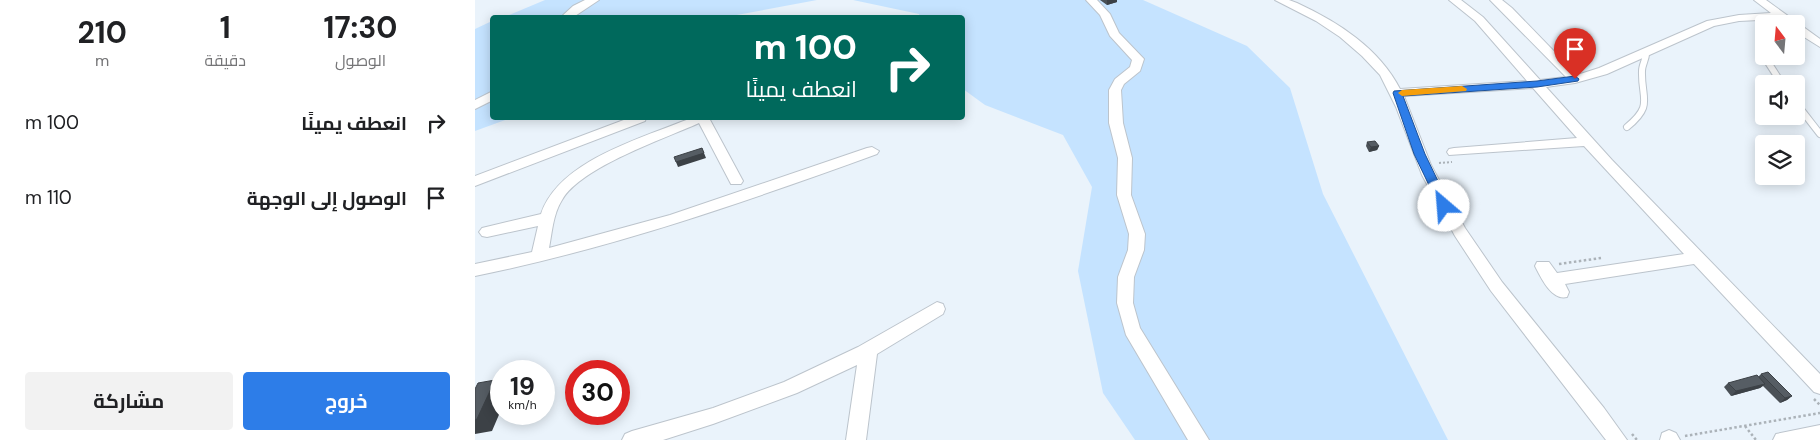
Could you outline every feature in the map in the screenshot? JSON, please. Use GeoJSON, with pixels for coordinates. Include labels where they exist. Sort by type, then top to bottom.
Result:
{"type":"FeatureCollection","features":[{"type":"Feature","properties":{"kind":"street"},"geometry":{"type":"LineString","coordinates":[[569,15],[577,8],[594,0]]}},
{"type":"Feature","properties":{"kind":"street"},"geometry":{"type":"LineString","coordinates":[[1091,0],[1105,14],[1114,34],[1138,59],[1136,68],[1119,82],[1115,94],[1116,123],[1125,158],[1125,195],[1137,234],[1136,250],[1124,290],[1127,316],[1132,330],[1199,440]]}},
{"type":"Feature","properties":{"kind":"street"},"geometry":{"type":"LineString","coordinates":[[1280,0],[1325,22],[1350,38],[1378,65],[1397,93],[1431,179],[1461,234],[1503,296],[1617,440]]}},
{"type":"Feature","properties":{"kind":"street"},"geometry":{"type":"LineString","coordinates":[[1453,0],[1479,19],[1817,392]]}},
{"type":"Feature","properties":{"kind":"street"},"geometry":{"type":"LineString","coordinates":[[1495,0],[1508,10],[1575,79]]}},
{"type":"Feature","properties":{"kind":"street"},"geometry":{"type":"LineString","coordinates":[[1759,0],[1781,15]]}},
{"type":"Feature","properties":{"kind":"street"},"geometry":{"type":"LineString","coordinates":[[1397,93],[1537,84],[1575,79],[1603,71],[1711,23],[1729,19],[1755,18]]}},
{"type":"Feature","properties":{"kind":"street"},"geometry":{"type":"LineString","coordinates":[[1805,33],[1820,44]]}},
{"type":"Feature","properties":{"kind":"street"},"geometry":{"type":"LineString","coordinates":[[475,105],[490,97]]}},
{"type":"Feature","properties":{"kind":"street"},"geometry":{"type":"LineString","coordinates":[[475,181],[635,120]]}},
{"type":"Feature","properties":{"kind":"street"},"geometry":{"type":"LineString","coordinates":[[539,257],[548,218],[559,192],[580,173],[698,120]]}},
{"type":"Feature","properties":{"kind":"street"},"geometry":{"type":"LineString","coordinates":[[703,120],[736,181]]}},
{"type":"Feature","properties":{"kind":"street"},"geometry":{"type":"LineString","coordinates":[[1454,152],[1588,141]]}},
{"type":"Feature","properties":{"kind":"street"},"geometry":{"type":"LineString","coordinates":[[475,270],[539,257],[638,232],[693,215],[872,151]]}},
{"type":"Feature","properties":{"kind":"street"},"geometry":{"type":"LineString","coordinates":[[487,232],[548,218]]}},
{"type":"Feature","properties":{"kind":"street"},"geometry":{"type":"LineString","coordinates":[[1543,266],[1557,286],[1696,258]]}},
{"type":"Feature","properties":{"kind":"street"},"geometry":{"type":"LineString","coordinates":[[631,440],[701,420],[817,377],[868,352],[937,309]]}},
{"type":"Feature","properties":{"kind":"street"},"geometry":{"type":"LineString","coordinates":[[855,440],[868,352]]}},
{"type":"Feature","properties":{"kind":"street"},"geometry":{"type":"LineString","coordinates":[[1783,440],[1820,434]]}},
{"type":"Feature","properties":{"kind":"lane"},"geometry":{"type":"LineString","coordinates":[[1627,127],[1639,118],[1646,107],[1641,66],[1647,56],[1646,52]]}},
{"type":"Feature","properties":{"kind":"lane"},"geometry":{"type":"LineString","coordinates":[[1805,115],[1820,134]]}},
{"type":"Feature","properties":{"kind":"path"},"geometry":{"type":"LineString","coordinates":[[1439,164],[1454,152]]}},
{"type":"Feature","properties":{"kind":"path"},"geometry":{"type":"LineString","coordinates":[[1435,155],[1442,170]]}},
{"type":"Feature","properties":{"kind":"path"},"geometry":{"type":"LineString","coordinates":[[1543,266],[1606,258]]}},
{"type":"Feature","properties":{"kind":"path"},"geometry":{"type":"LineString","coordinates":[[1817,392],[1820,405]]}},
{"type":"Feature","properties":{"kind":"path"},"geometry":{"type":"LineString","coordinates":[[1669,439],[1820,413]]}},
{"type":"Feature","properties":{"kind":"path"},"geometry":{"type":"LineString","coordinates":[[1745,426],[1756,440]]}},
{"type":"Feature","properties":{"kind":"path"},"geometry":{"type":"LineString","coordinates":[[1629,429],[1637,440]]}},
{"type":"Feature","properties":{"kind":"shaded area"},"geometry":{"type":"Polygon","coordinates":[[[545,0],[817,0],[737,15],[509,15],[545,0]]]}},
{"type":"Feature","properties":{"kind":"shaded area"},"geometry":{"type":"Polygon","coordinates":[[[853,0],[1143,0],[1247,46],[1290,88],[1323,194],[1448,440],[1135,440],[1103,393],[1078,271],[1092,187],[1063,135],[985,105],[965,90],[965,15],[919,14],[853,0]]]}},
{"type":"Feature","properties":{"kind":"shaded area"},"geometry":{"type":"Polygon","coordinates":[[[490,22],[490,120],[505,120],[475,131],[475,29],[490,22]]]}},
{"type":"Feature","properties":{"kind":"building"},"geometry":{"type":"Polygon","coordinates":[[[1375,141],[1379,146],[1371,147],[1367,142],[1375,141]]]}},
{"type":"Feature","properties":{"kind":"building"},"geometry":{"type":"Polygon","coordinates":[[[702,148],[704,153],[676,162],[674,157],[702,148]]]}},
{"type":"Feature","properties":{"kind":"building"},"geometry":{"type":"Polygon","coordinates":[[[1768,372],[1792,396],[1785,398],[1761,374],[1768,372]]]}},
{"type":"Feature","properties":{"kind":"building"},"geometry":{"type":"Polygon","coordinates":[[[1757,375],[1765,384],[1736,391],[1728,383],[1757,375]]]}},
{"type":"Feature","properties":{"kind":"building"},"geometry":{"type":"Polygon","coordinates":[[[490,381],[490,391],[475,420],[475,389],[478,383],[490,381]]]}},
{"type":"Feature","properties":{"kind":"slow traffic"},"geometry":{"type":"LineString","coordinates":[[1402,93],[1462,89]]}},
{"type":"Feature","properties":{"kind":"route"},"geometry":{"type":"LineString","coordinates":[[1444,206],[1420,154],[1397,93],[1537,84],[1575,79]]}}]}
